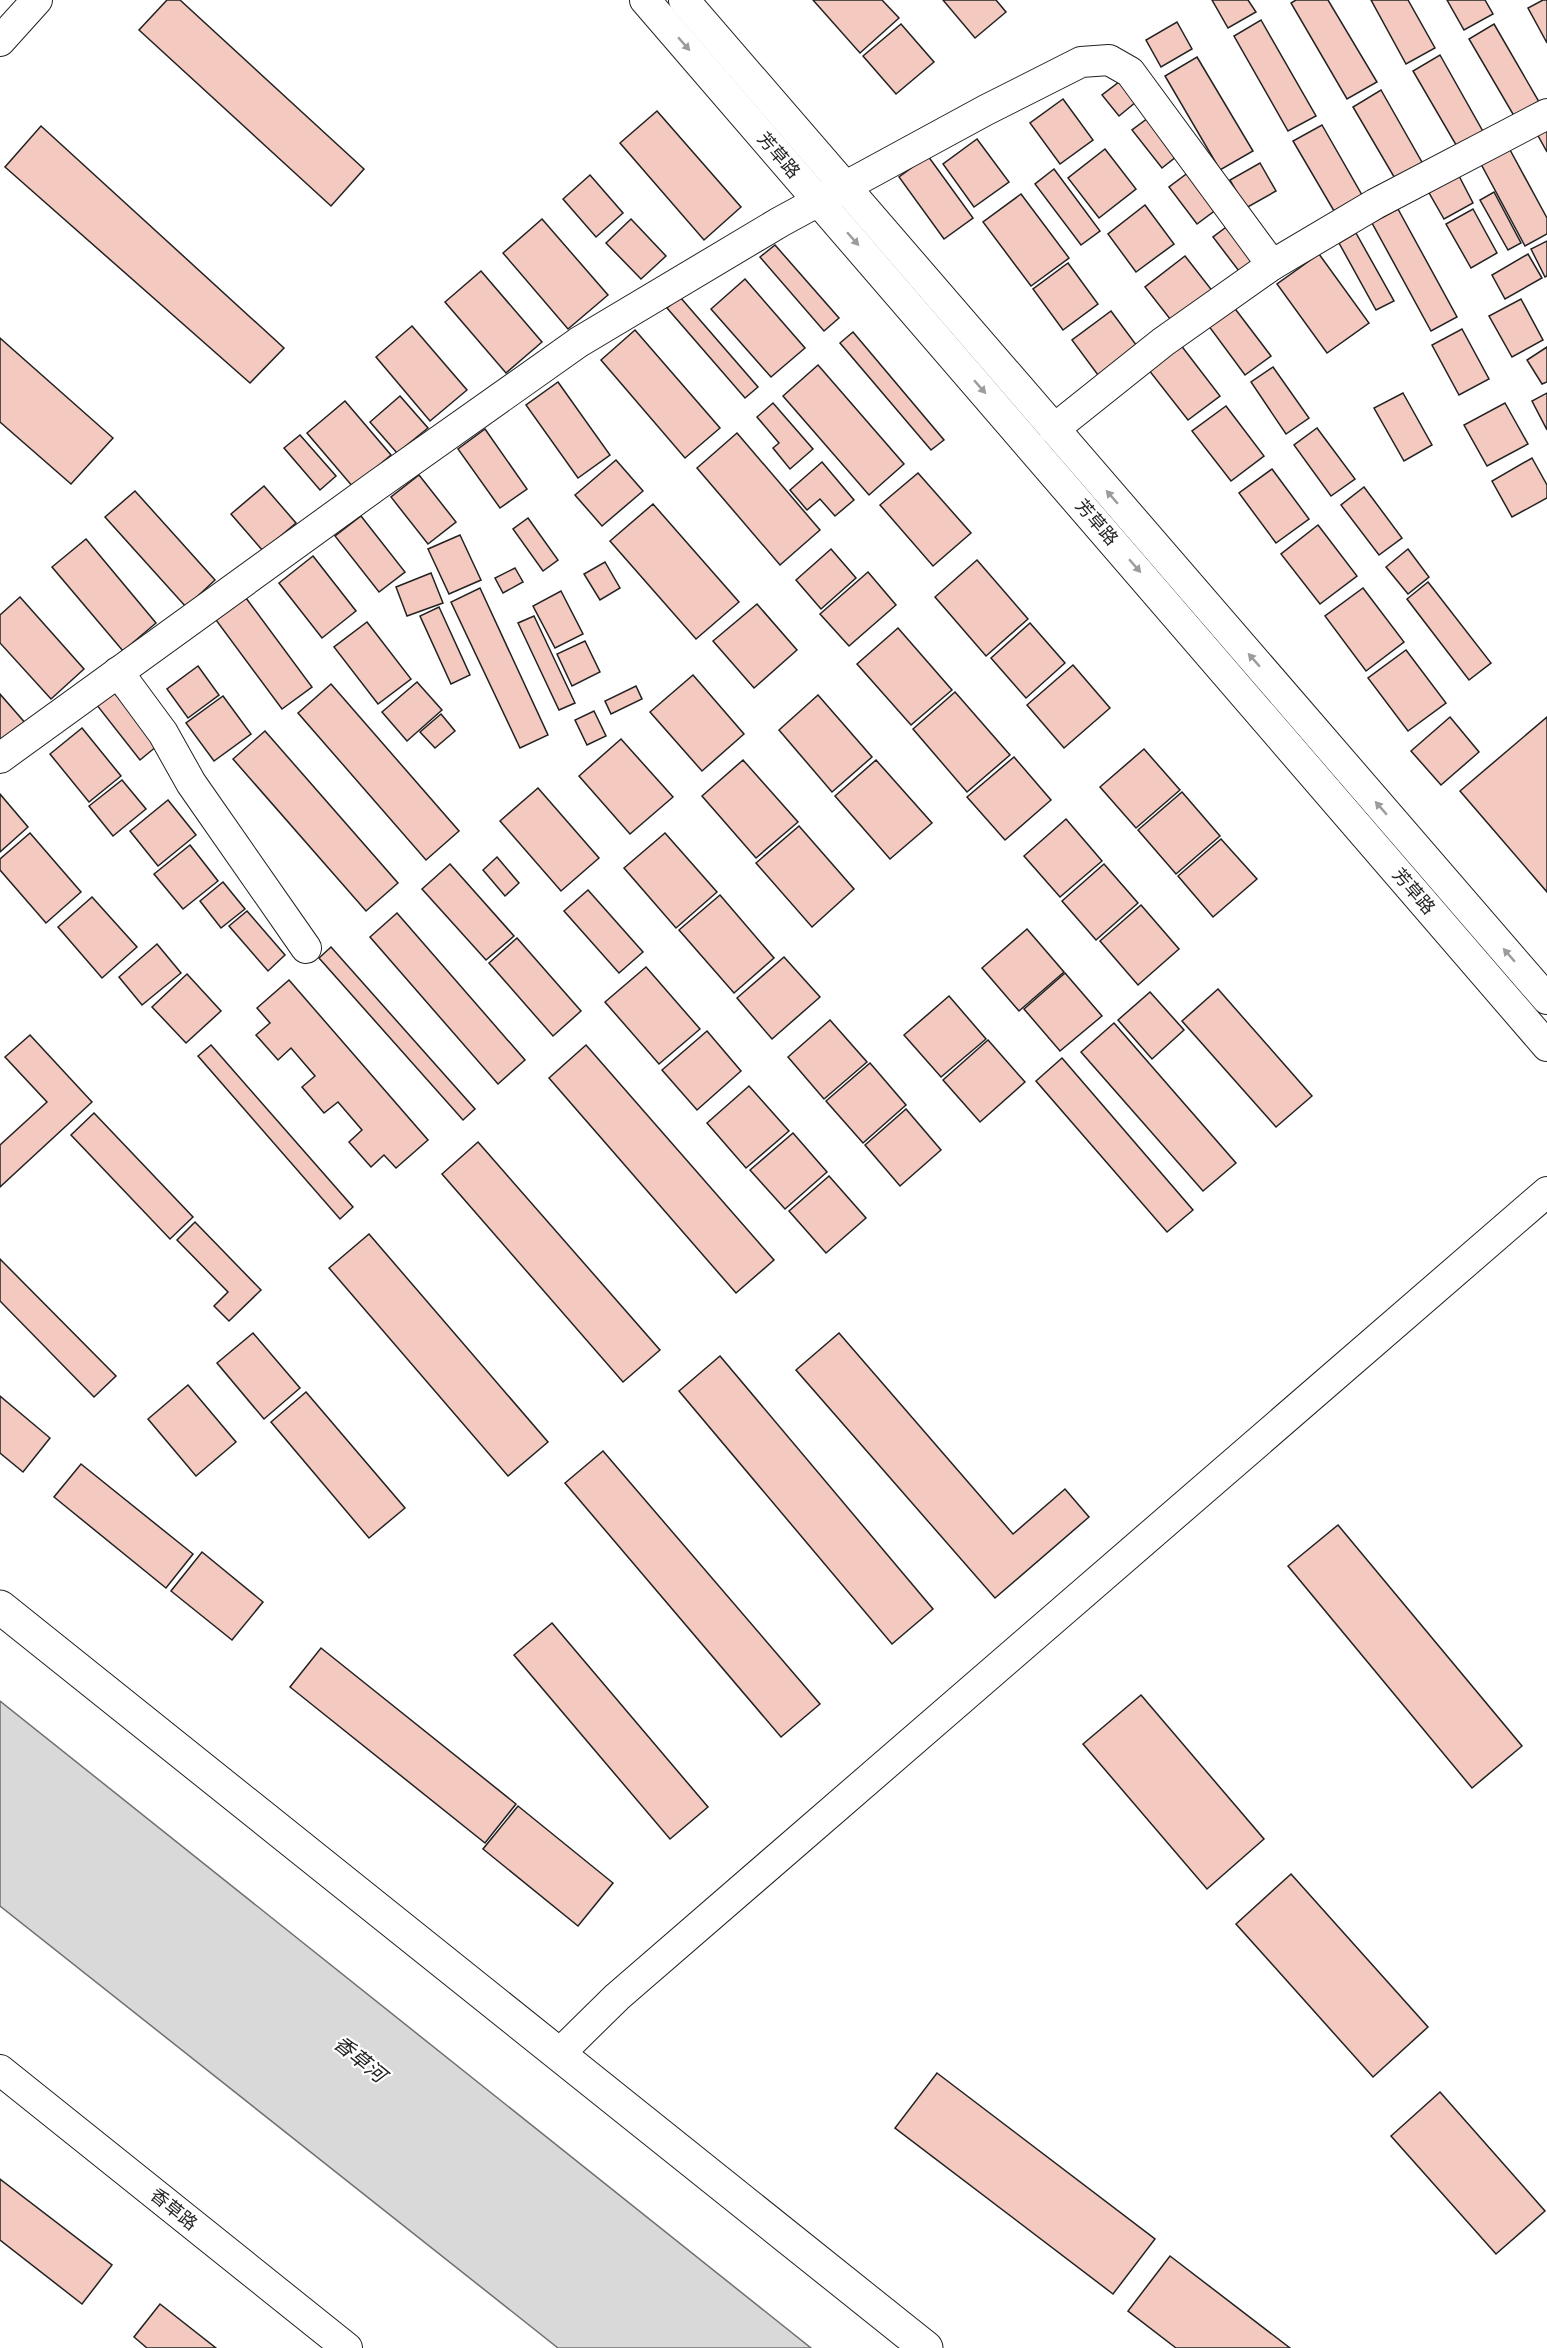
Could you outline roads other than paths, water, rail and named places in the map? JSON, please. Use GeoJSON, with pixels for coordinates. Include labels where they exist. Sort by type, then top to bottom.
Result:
{"type":"FeatureCollection","features":[{"type":"Feature","properties":{"kind":"main road"},"geometry":{"type":"LineString","coordinates":[[0,1606],[926,2348]]}},
{"type":"Feature","properties":{"kind":"street"},"geometry":{"type":"LineString","coordinates":[[0,41],[37,0]]}},
{"type":"Feature","properties":{"kind":"street","name":"芳草路"},"geometry":{"type":"LineString","coordinates":[[645,0],[1054,429],[1547,999]]}},
{"type":"Feature","properties":{"kind":"street","name":"芳草路"},"geometry":{"type":"LineString","coordinates":[[684,0],[833,195],[1547,1046]]}},
{"type":"Feature","properties":{"kind":"street"},"geometry":{"type":"LineString","coordinates":[[0,758],[579,342],[780,222],[986,110],[1081,62],[1109,60],[1130,72],[1272,265]]}},
{"type":"Feature","properties":{"kind":"street"},"geometry":{"type":"LineString","coordinates":[[1054,429],[1163,342],[1272,265],[1376,204],[1547,114]]}},
{"type":"Feature","properties":{"kind":"street"},"geometry":{"type":"LineString","coordinates":[[118,672],[163,733],[191,783],[306,948]]}},
{"type":"Feature","properties":{"kind":"street"},"geometry":{"type":"LineString","coordinates":[[558,2054],[626,1989],[1547,1192]]}},
{"type":"Feature","properties":{"kind":"street","name":"香草路"},"geometry":{"type":"LineString","coordinates":[[0,2070],[347,2348]]}},
{"type":"Feature","properties":{"kind":"water","name":"香草河"},"geometry":{"type":"Polygon","coordinates":[[[0,1701],[811,2348],[558,2348],[0,1906],[0,1701]]]}}]}
